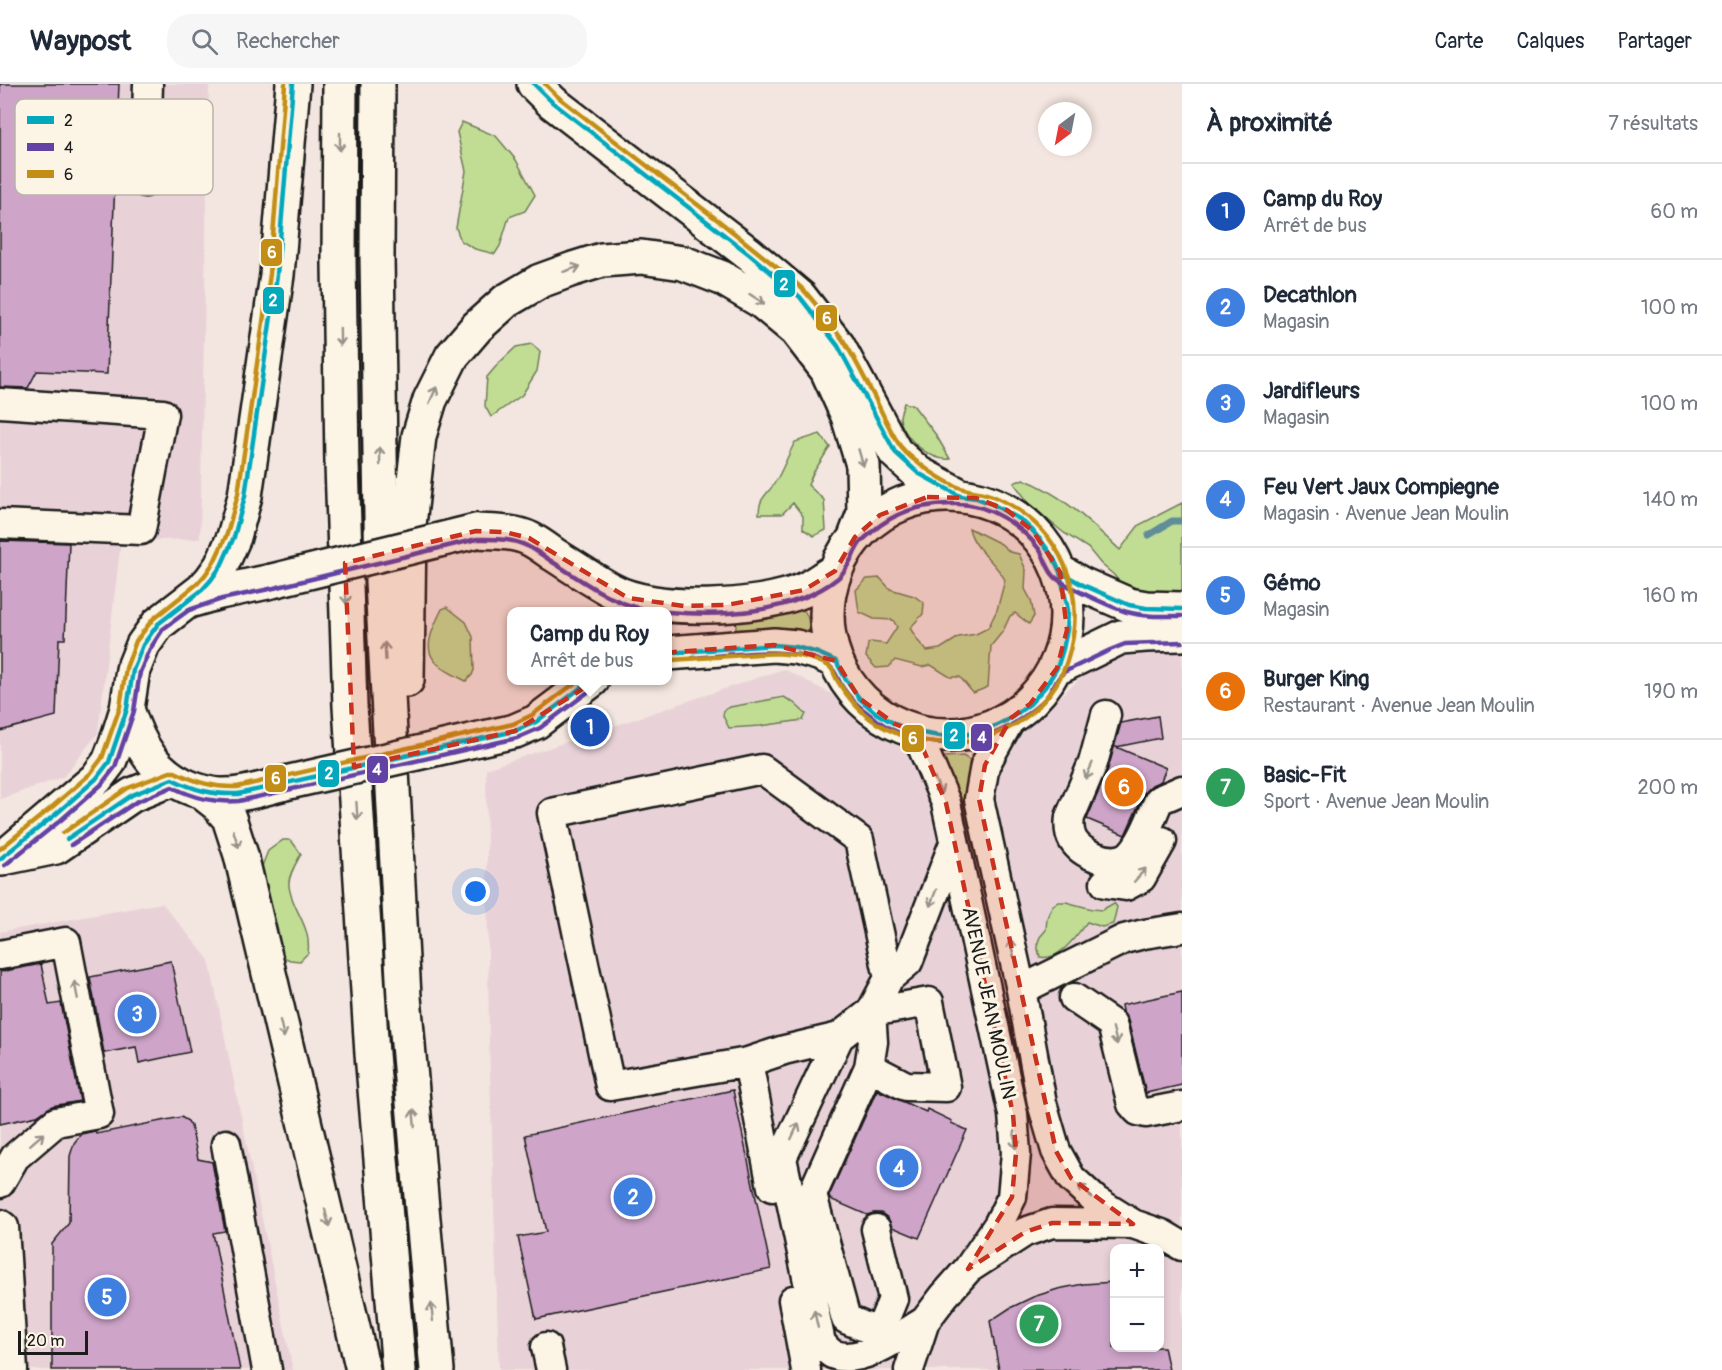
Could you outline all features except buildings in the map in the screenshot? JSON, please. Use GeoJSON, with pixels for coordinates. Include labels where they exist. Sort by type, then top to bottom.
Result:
{"type":"FeatureCollection","features":[{"type":"Feature","properties":{"kind":"main road"},"geometry":{"type":"LineString","coordinates":[[1,859],[96,779],[109,762],[127,710],[133,670],[143,645],[158,624],[202,590],[221,566],[234,537],[245,496],[277,275],[293,84]]}},
{"type":"Feature","properties":{"kind":"main road"},"geometry":{"type":"LineString","coordinates":[[340,84],[339,262],[342,464],[350,706],[372,1054],[399,1370]]}},
{"type":"Feature","properties":{"kind":"main road"},"geometry":{"type":"LineString","coordinates":[[378,84],[377,257],[381,582],[404,997],[437,1370]]}},
{"type":"Feature","properties":{"kind":"main road"},"geometry":{"type":"LineString","coordinates":[[534,84],[552,102],[749,254],[800,297],[838,346],[895,452],[918,473],[960,496]]}},
{"type":"Feature","properties":{"kind":"main road"},"geometry":{"type":"LineString","coordinates":[[404,997],[411,503],[419,436],[430,400],[452,356],[477,327],[506,301],[540,281],[602,260],[641,257],[684,263],[722,278],[761,301],[796,330],[827,370],[848,416],[863,465],[864,513],[855,537],[835,571],[827,607],[827,625],[836,661],[859,698],[876,713],[916,732],[940,736],[965,735],[989,729],[1011,718],[1030,704],[1045,687],[1056,668],[1063,649],[1068,610],[1060,572],[1053,557],[1044,543],[1021,520],[1007,510],[976,498],[927,497],[895,507],[873,520],[855,537]]}},
{"type":"Feature","properties":{"kind":"main road"},"geometry":{"type":"LineString","coordinates":[[189,601],[476,531],[505,532],[530,538],[612,591],[648,603],[684,606],[727,605],[769,600],[804,590],[835,571]]}},
{"type":"Feature","properties":{"kind":"main road"},"geometry":{"type":"LineString","coordinates":[[1060,572],[1083,585],[1129,605],[1182,609]]}},
{"type":"Feature","properties":{"kind":"main road"},"geometry":{"type":"LineString","coordinates":[[1056,668],[1121,638],[1182,634]]}},
{"type":"Feature","properties":{"kind":"main road"},"geometry":{"type":"LineString","coordinates":[[672,653],[774,645],[796,647],[836,661]]}},
{"type":"Feature","properties":{"kind":"main road"},"geometry":{"type":"LineString","coordinates":[[203,793],[238,794],[514,731],[536,722],[587,685]]}},
{"type":"Feature","properties":{"kind":"main road"},"geometry":{"type":"LineString","coordinates":[[127,710],[144,751],[156,766],[172,779],[203,793],[218,804],[229,818],[241,855],[363,1370]]}},
{"type":"Feature","properties":{"kind":"main road"},"geometry":{"type":"LineString","coordinates":[[1,859],[56,847],[132,795],[172,779]]}},
{"type":"Feature","properties":{"kind":"street"},"geometry":{"type":"LineString","coordinates":[[148,84],[148,99]]}},
{"type":"Feature","properties":{"kind":"street"},"geometry":{"type":"LineString","coordinates":[[0,403],[163,414],[141,530],[0,524]]}},
{"type":"Feature","properties":{"kind":"street"},"geometry":{"type":"LineString","coordinates":[[1106,715],[1093,763],[1070,817],[1072,839],[1082,850],[1111,860],[1126,858],[1137,848],[1159,800],[1182,790]]}},
{"type":"Feature","properties":{"kind":"street","name":"AVENUE JEAN MOULIN"},"geometry":{"type":"LineString","coordinates":[[1011,718],[985,765],[979,799],[1021,990],[1042,1103],[1056,1151],[1071,1178],[1096,1201],[1133,1224],[1162,1234],[1182,1246]]}},
{"type":"Feature","properties":{"kind":"street","name":"AVENUE JEAN MOULIN"},"geometry":{"type":"LineString","coordinates":[[909,1370],[925,1321],[968,1269],[998,1225],[1012,1197],[1017,1154],[1013,1114],[946,802],[916,732]]}},
{"type":"Feature","properties":{"kind":"street"},"geometry":{"type":"LineString","coordinates":[[889,978],[859,840],[762,769],[552,813],[610,1086],[748,1062],[784,1050],[839,1037],[872,1012],[889,978],[908,962],[954,843]]}},
{"type":"Feature","properties":{"kind":"street"},"geometry":{"type":"LineString","coordinates":[[1106,883],[1126,886],[1141,878],[1162,841]]}},
{"type":"Feature","properties":{"kind":"street"},"geometry":{"type":"LineString","coordinates":[[1021,990],[1124,939],[1182,928]]}},
{"type":"Feature","properties":{"kind":"street"},"geometry":{"type":"LineString","coordinates":[[0,955],[66,942],[99,1114],[56,1122],[15,1157],[0,1183]]}},
{"type":"Feature","properties":{"kind":"street"},"geometry":{"type":"LineString","coordinates":[[1074,998],[1112,1024],[1132,1104],[1138,1111],[1146,1113],[1182,1106]]}},
{"type":"Feature","properties":{"kind":"street"},"geometry":{"type":"LineString","coordinates":[[869,1067],[906,1086],[946,1087],[929,1002],[872,1012]]}},
{"type":"Feature","properties":{"kind":"street"},"geometry":{"type":"LineString","coordinates":[[872,1012],[873,1042],[869,1067],[812,1195],[846,1319],[879,1333],[893,1299],[876,1229]]}},
{"type":"Feature","properties":{"kind":"street"},"geometry":{"type":"LineString","coordinates":[[839,1037],[782,1158],[821,1343],[834,1355],[848,1357],[875,1351],[925,1321]]}},
{"type":"Feature","properties":{"kind":"street"},"geometry":{"type":"LineString","coordinates":[[748,1062],[806,1370]]}},
{"type":"Feature","properties":{"kind":"street"},"geometry":{"type":"LineString","coordinates":[[226,1144],[267,1370]]}},
{"type":"Feature","properties":{"kind":"street","name":"AVENUE JEAN MOULIN"},"geometry":{"type":"LineString","coordinates":[[968,1269],[1025,1232],[1052,1223],[1133,1224]]}},
{"type":"Feature","properties":{"kind":"street"},"geometry":{"type":"LineString","coordinates":[[0,1224],[4,1227],[13,1370]]}},
{"type":"Feature","properties":{"kind":"street"},"geometry":{"type":"LineString","coordinates":[[872,1370],[877,1370]]}},
{"type":"Feature","properties":{"kind":"highlighted area"},"geometry":{"type":"Polygon","coordinates":[[[927,497],[976,498],[1007,510],[1033,531],[1060,572],[1067,630],[1057,668],[1030,704],[1011,718],[985,765],[979,799],[1056,1151],[1071,1178],[1133,1224],[1052,1223],[1025,1232],[968,1269],[1012,1197],[1016,1153],[1013,1114],[946,803],[916,732],[895,724],[859,698],[836,661],[774,645],[674,652],[626,662],[515,731],[354,767],[345,563],[476,531],[505,532],[529,538],[628,598],[684,606],[727,605],[804,590],[835,571],[855,537],[880,515],[927,497]]]}},
{"type":"Feature","properties":{"kind":"shaded area"},"geometry":{"type":"Polygon","coordinates":[[[0,84],[209,84],[209,99],[15,99],[15,195],[207,195],[200,539],[121,541],[98,733],[63,777],[0,799],[0,84]]]}},
{"type":"Feature","properties":{"kind":"shaded area"},"geometry":{"type":"Polygon","coordinates":[[[1182,649],[1182,1370],[499,1370],[489,1042],[486,769],[784,669],[961,763],[1030,724],[1101,660],[1182,649]]]}},
{"type":"Feature","properties":{"kind":"shaded area"},"geometry":{"type":"Polygon","coordinates":[[[162,903],[209,960],[293,1370],[0,1370],[0,932],[162,903]]]}},
{"type":"Feature","properties":{"kind":"green space"},"geometry":{"type":"Polygon","coordinates":[[[462,122],[496,136],[516,160],[535,195],[525,211],[509,217],[500,246],[495,254],[475,249],[461,241],[456,228],[466,171],[457,132],[462,122]]]}},
{"type":"Feature","properties":{"kind":"green space"},"geometry":{"type":"Polygon","coordinates":[[[532,344],[540,352],[537,371],[522,395],[491,417],[485,406],[487,377],[516,347],[532,344]]]}},
{"type":"Feature","properties":{"kind":"green space"},"geometry":{"type":"Polygon","coordinates":[[[904,403],[913,405],[936,435],[950,459],[934,457],[911,440],[900,417],[904,403]]]}},
{"type":"Feature","properties":{"kind":"green space"},"geometry":{"type":"Polygon","coordinates":[[[820,434],[830,447],[808,485],[824,500],[826,530],[814,536],[803,529],[803,516],[793,503],[782,514],[759,514],[759,508],[762,499],[776,481],[795,442],[820,434]]]}},
{"type":"Feature","properties":{"kind":"green space"},"geometry":{"type":"Polygon","coordinates":[[[1023,479],[1063,500],[1120,550],[1139,525],[1182,503],[1182,596],[1129,594],[1088,548],[1064,533],[1031,506],[1014,483],[1023,479]]]}},
{"type":"Feature","properties":{"kind":"green space"},"geometry":{"type":"Polygon","coordinates":[[[969,528],[1001,544],[1010,552],[1019,554],[1026,570],[1025,589],[1031,600],[1034,616],[1029,624],[1015,613],[1010,616],[1003,631],[991,646],[988,687],[973,693],[960,677],[950,677],[931,665],[922,667],[895,660],[889,667],[876,668],[866,657],[868,644],[871,642],[886,644],[897,627],[893,620],[874,619],[859,612],[856,590],[867,579],[880,578],[890,589],[914,596],[924,603],[923,614],[910,628],[927,651],[940,649],[959,637],[976,634],[988,628],[997,610],[1005,580],[975,542],[969,528]]]}},
{"type":"Feature","properties":{"kind":"green space"},"geometry":{"type":"Polygon","coordinates":[[[799,606],[808,618],[809,633],[807,635],[791,628],[736,630],[736,616],[799,606]]]}},
{"type":"Feature","properties":{"kind":"green space"},"geometry":{"type":"Polygon","coordinates":[[[447,607],[466,622],[473,637],[474,670],[466,681],[434,661],[430,653],[429,645],[435,623],[442,609],[447,607]]]}},
{"type":"Feature","properties":{"kind":"green space"},"geometry":{"type":"Polygon","coordinates":[[[784,697],[806,714],[803,720],[729,728],[723,716],[724,710],[730,707],[784,697]]]}},
{"type":"Feature","properties":{"kind":"green space"},"geometry":{"type":"Polygon","coordinates":[[[963,756],[971,761],[965,802],[960,802],[943,760],[945,757],[963,756]]]}},
{"type":"Feature","properties":{"kind":"green space"},"geometry":{"type":"Polygon","coordinates":[[[283,840],[291,840],[301,854],[289,881],[291,895],[308,937],[308,953],[300,961],[290,960],[277,954],[260,871],[268,851],[283,840]]]}},
{"type":"Feature","properties":{"kind":"green space"},"geometry":{"type":"Polygon","coordinates":[[[1058,902],[1102,910],[1114,903],[1117,907],[1113,924],[1102,927],[1087,922],[1061,951],[1047,957],[1040,957],[1037,945],[1046,930],[1047,918],[1052,906],[1058,902]]]}},
{"type":"Feature","properties":{"kind":"waterway"},"geometry":{"type":"LineString","coordinates":[[1149,535],[1172,521],[1182,521]]}},
{"type":"Feature","properties":{"kind":"transit line","name":"6"},"geometry":{"type":"LineString","coordinates":[[0,849],[90,774],[102,758],[120,707],[126,668],[136,641],[153,619],[205,575],[227,534],[238,494],[270,274],[285,84]]}},
{"type":"Feature","properties":{"kind":"transit line","name":"2"},"geometry":{"type":"LineString","coordinates":[[0,859],[96,779],[109,762],[127,709],[133,670],[143,645],[158,624],[202,590],[211,580],[221,566],[234,537],[245,496],[277,275],[293,84]]}},
{"type":"Feature","properties":{"kind":"transit line","name":"2"},"geometry":{"type":"LineString","coordinates":[[534,84],[552,102],[749,254],[800,297],[838,346],[895,452],[918,473],[960,496],[976,498],[992,504],[1021,520],[1033,531],[1053,557],[1060,572],[1068,610],[1063,649],[1057,668],[1045,687],[1030,704],[1011,718],[989,729],[965,735],[940,736],[916,732],[895,724],[876,713],[859,698],[836,661],[818,653],[796,647],[774,645],[672,653]]}},
{"type":"Feature","properties":{"kind":"transit line","name":"6"},"geometry":{"type":"LineString","coordinates":[[545,84],[557,96],[802,288],[843,340],[901,447],[913,459],[940,478],[957,487],[995,497],[1018,510],[1038,526],[1053,544],[1072,587],[1073,635],[1067,661],[1055,686],[1036,709],[1012,726],[999,733],[968,741],[931,742],[896,733],[880,725],[852,701],[830,667],[805,657],[774,654],[672,660]]}},
{"type":"Feature","properties":{"kind":"transit line","name":"4"},"geometry":{"type":"LineString","coordinates":[[672,612],[734,613],[801,599],[838,578],[845,571],[857,547],[882,524],[912,509],[958,504],[981,508],[1013,524],[1032,540],[1054,576],[1077,591],[1134,614],[1182,616]]}},
{"type":"Feature","properties":{"kind":"transit line","name":"4"},"geometry":{"type":"LineString","coordinates":[[5,865],[101,785],[115,767],[134,711],[140,672],[150,649],[163,629],[189,610],[222,599],[477,539],[509,540],[521,543],[602,593],[636,607]]}},
{"type":"Feature","properties":{"kind":"transit line","name":"2"},"geometry":{"type":"LineString","coordinates":[[1040,539],[1060,572],[1083,585],[1129,605],[1182,609]]}},
{"type":"Feature","properties":{"kind":"transit line","name":"4"},"geometry":{"type":"LineString","coordinates":[[693,658],[744,653],[780,653],[814,659],[831,667],[853,701],[885,726],[906,736],[950,743],[973,740],[1015,723],[1044,700],[1064,672],[1110,650],[1125,644],[1182,642]]}},
{"type":"Feature","properties":{"kind":"transit line","name":"6"},"geometry":{"type":"LineString","coordinates":[[63,833],[128,788],[170,772],[213,785],[237,787],[513,724],[532,715],[572,685]]}},
{"type":"Feature","properties":{"kind":"transit line","name":"2"},"geometry":{"type":"LineString","coordinates":[[67,839],[132,795],[172,779],[204,791],[238,794],[515,731],[536,722],[584,685]]}},
{"type":"Feature","properties":{"kind":"transit line","name":"4"},"geometry":{"type":"LineString","coordinates":[[71,845],[136,802],[172,787],[204,799],[239,801],[517,738],[540,728],[596,686]]}},
{"type":"Feature","properties":{"kind":"place","name":"Camp du Roy"},"geometry":{"type":"Point","coordinates":[590,727]}},
{"type":"Feature","properties":{"kind":"place","name":"Burger King"},"geometry":{"type":"Point","coordinates":[1124,787]}},
{"type":"Feature","properties":{"kind":"place","name":"Jardifleurs"},"geometry":{"type":"Point","coordinates":[137,1014]}},
{"type":"Feature","properties":{"kind":"place","name":"Feu Vert Jaux Compiegne"},"geometry":{"type":"Point","coordinates":[899,1168]}},
{"type":"Feature","properties":{"kind":"place","name":"Decathlon"},"geometry":{"type":"Point","coordinates":[633,1197]}},
{"type":"Feature","properties":{"kind":"place","name":"Gémo"},"geometry":{"type":"Point","coordinates":[107,1297]}},
{"type":"Feature","properties":{"kind":"place","name":"Basic-Fit"},"geometry":{"type":"Point","coordinates":[1039,1324]}}]}
